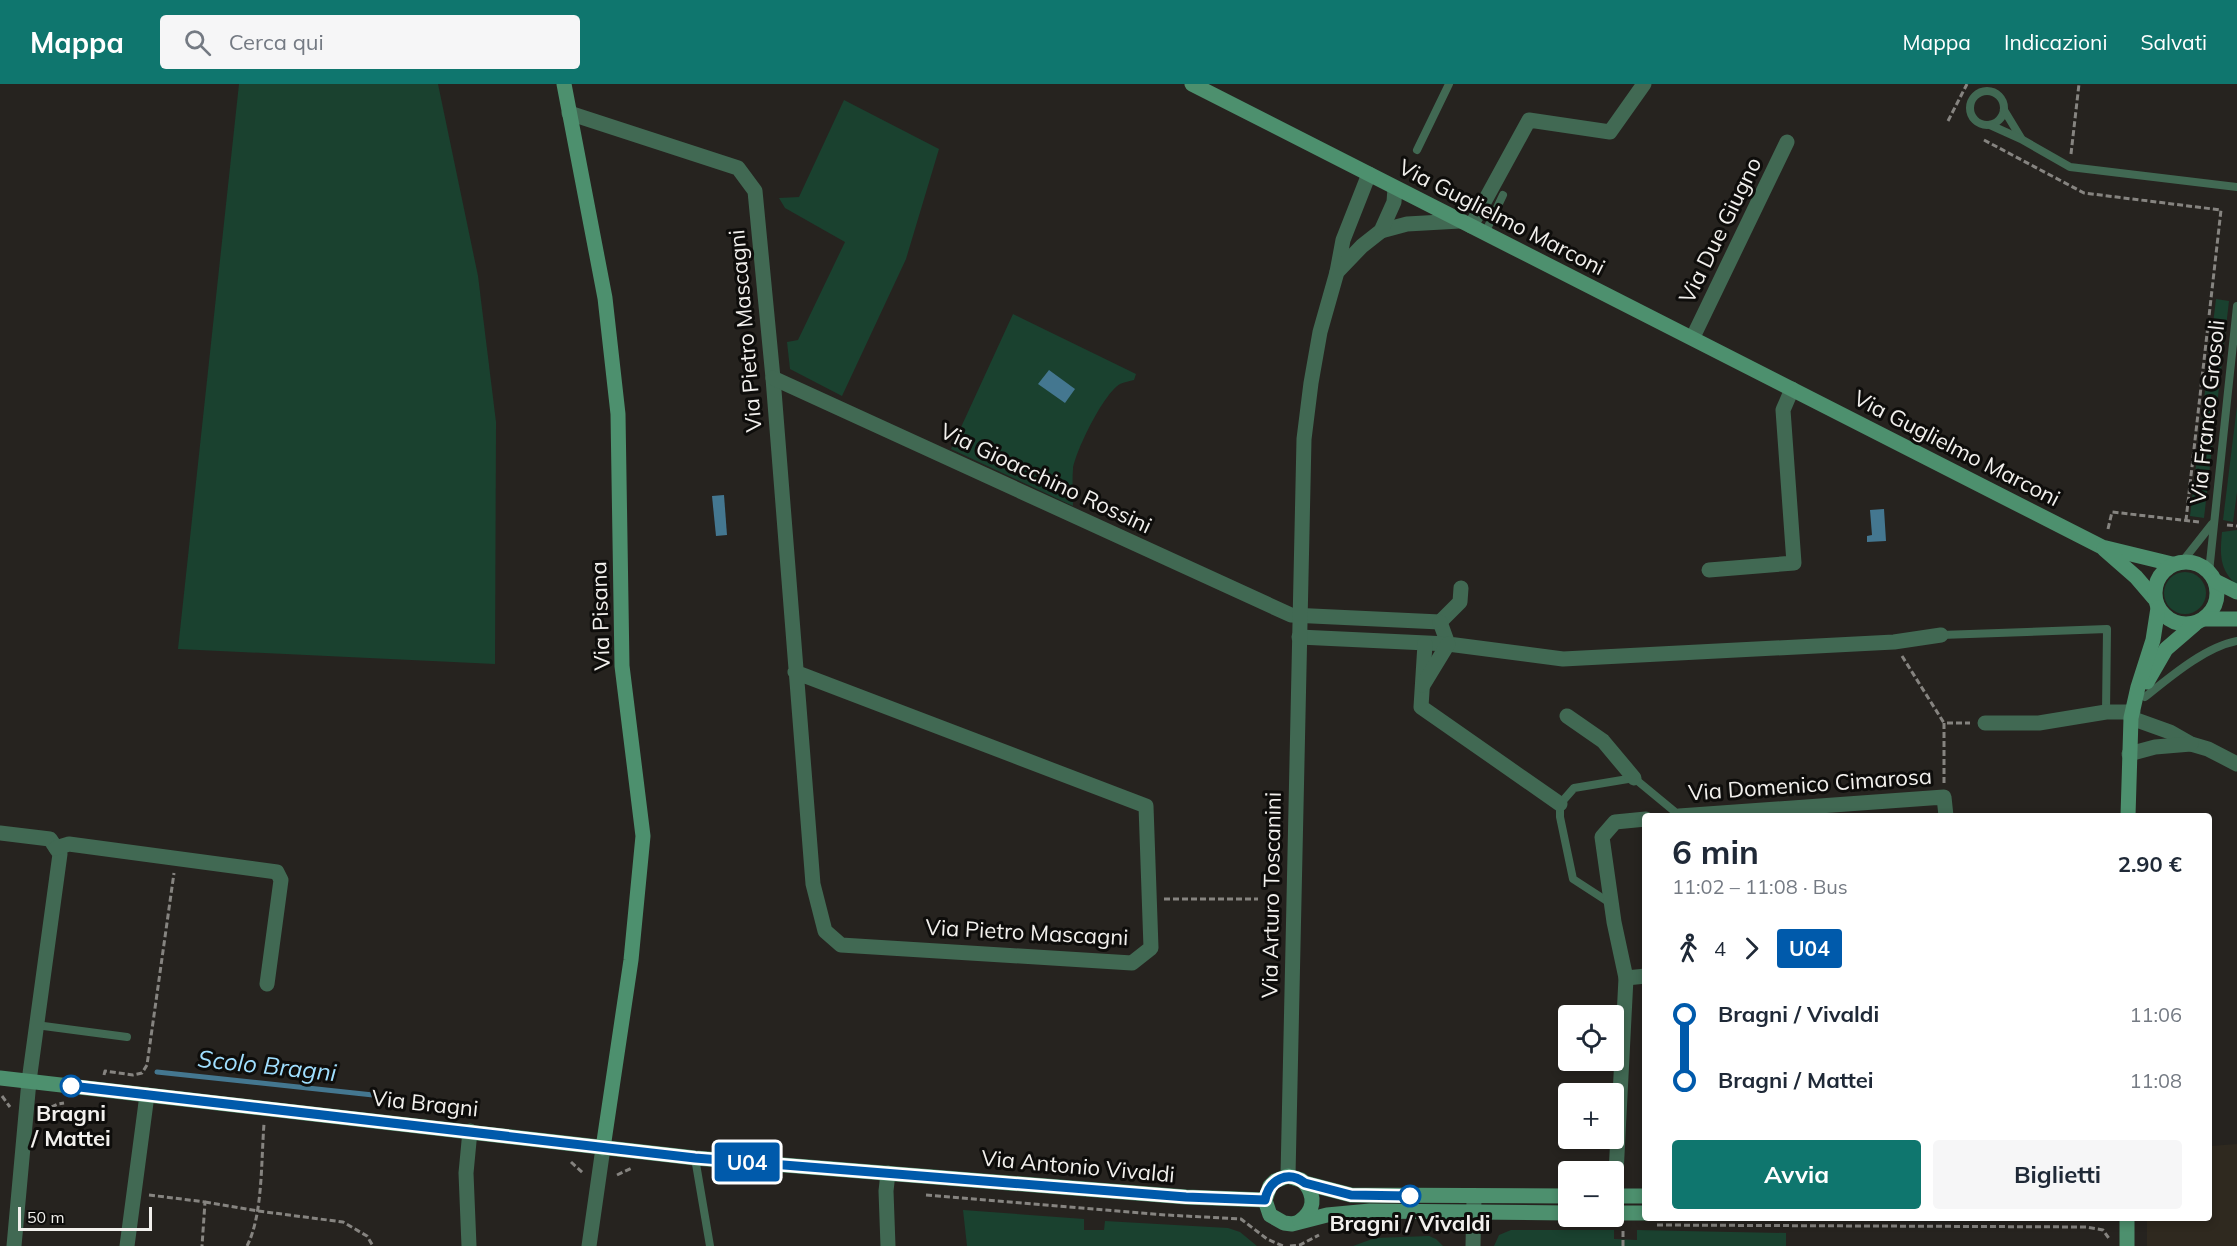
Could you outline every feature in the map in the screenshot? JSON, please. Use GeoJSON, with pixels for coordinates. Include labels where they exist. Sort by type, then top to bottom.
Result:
{"type":"FeatureCollection","features":[{"type":"Feature","properties":{"kind":"street","name":"Via Pisana"},"geometry":{"type":"LineString","coordinates":[[564,84],[605,298],[618,414],[622,666],[642,836],[631,960],[603,1148]]}},
{"type":"Feature","properties":{"kind":"street","name":"Via Guglielmo Marconi"},"geometry":{"type":"LineString","coordinates":[[1192,84],[2102,547],[2136,577],[2156,603]]}},
{"type":"Feature","properties":{"kind":"street"},"geometry":{"type":"LineString","coordinates":[[1472,227],[1528,120],[1610,132],[1644,84]]}},
{"type":"Feature","properties":{"kind":"street","name":"Via Pietro Mascagni"},"geometry":{"type":"LineString","coordinates":[[569,113],[738,168],[755,191],[773,378],[795,672],[813,884],[825,932],[841,945],[1132,963],[1150,948],[1146,806],[795,672]]}},
{"type":"Feature","properties":{"kind":"street","name":"Via Due Giugno"},"geometry":{"type":"LineString","coordinates":[[1693,338],[1787,142]]}},
{"type":"Feature","properties":{"kind":"street"},"geometry":{"type":"LineString","coordinates":[[1337,272],[1343,240],[1369,174]]}},
{"type":"Feature","properties":{"kind":"street","name":"Via Arturo Toscanini"},"geometry":{"type":"LineString","coordinates":[[1381,231],[1394,202],[1395,188]]}},
{"type":"Feature","properties":{"kind":"street","name":"Via Arturo Toscanini"},"geometry":{"type":"LineString","coordinates":[[1288,1176],[1305,428],[1320,332],[1337,272],[1362,246],[1381,231],[1407,224],[1472,227]]}},
{"type":"Feature","properties":{"kind":"street","name":"Via Gioacchino Rossini"},"geometry":{"type":"LineString","coordinates":[[773,378],[1233,589],[1291,615],[1300,615]]}},
{"type":"Feature","properties":{"kind":"street"},"geometry":{"type":"LineString","coordinates":[[1709,570],[1794,564],[1783,410],[1792,389]]}},
{"type":"Feature","properties":{"kind":"street","name":"Via Guglielmo Marconi"},"geometry":{"type":"LineString","coordinates":[[2102,547],[2177,563]]}},
{"type":"Feature","properties":{"kind":"street"},"geometry":{"type":"LineString","coordinates":[[2128,813],[2129,754],[2136,708],[2153,640],[2158,578],[2164,570],[2177,563],[2201,566],[2212,577],[2237,592]]}},
{"type":"Feature","properties":{"kind":"street"},"geometry":{"type":"LineString","coordinates":[[2136,708],[2166,649],[2212,611],[2217,591],[2212,577]]}},
{"type":"Feature","properties":{"kind":"street"},"geometry":{"type":"LineString","coordinates":[[1300,615],[1440,622],[1460,602],[1461,588]]}},
{"type":"Feature","properties":{"kind":"street"},"geometry":{"type":"LineString","coordinates":[[2156,603],[2164,617],[2174,623],[2184,625],[2200,621],[2237,619]]}},
{"type":"Feature","properties":{"kind":"street"},"geometry":{"type":"LineString","coordinates":[[1440,622],[1448,644]]}},
{"type":"Feature","properties":{"kind":"street"},"geometry":{"type":"LineString","coordinates":[[1299,637],[1448,644],[1563,659],[1894,642],[1941,635]]}},
{"type":"Feature","properties":{"kind":"street"},"geometry":{"type":"LineString","coordinates":[[1425,644],[1421,707],[1560,804]]}},
{"type":"Feature","properties":{"kind":"street"},"geometry":{"type":"LineString","coordinates":[[1422,688],[1448,644]]}},
{"type":"Feature","properties":{"kind":"street"},"geometry":{"type":"LineString","coordinates":[[1985,723],[2039,723],[2136,708],[2191,744],[2208,749],[2237,764]]}},
{"type":"Feature","properties":{"kind":"street"},"geometry":{"type":"LineString","coordinates":[[1567,716],[1603,741],[1634,778]]}},
{"type":"Feature","properties":{"kind":"street"},"geometry":{"type":"LineString","coordinates":[[2129,754],[2155,747],[2191,744]]}},
{"type":"Feature","properties":{"kind":"street"},"geometry":{"type":"LineString","coordinates":[[1944,796],[1946,813]]}},
{"type":"Feature","properties":{"kind":"street","name":"Via Domenico Cimarosa"},"geometry":{"type":"LineString","coordinates":[[1719,813],[1944,796]]}},
{"type":"Feature","properties":{"kind":"street"},"geometry":{"type":"LineString","coordinates":[[1616,1161],[1626,978],[1611,904],[1602,837],[1615,822],[1642,819]]}},
{"type":"Feature","properties":{"kind":"street"},"geometry":{"type":"LineString","coordinates":[[0,833],[50,839],[60,854],[28,1081],[14,1246]]}},
{"type":"Feature","properties":{"kind":"street"},"geometry":{"type":"LineString","coordinates":[[56,848],[69,844],[277,872],[281,880],[267,984]]}},
{"type":"Feature","properties":{"kind":"street"},"geometry":{"type":"LineString","coordinates":[[1626,978],[1642,976]]}},
{"type":"Feature","properties":{"kind":"street","name":"Via Bragni"},"geometry":{"type":"LineString","coordinates":[[0,1078],[603,1148]]}},
{"type":"Feature","properties":{"kind":"street"},"geometry":{"type":"LineString","coordinates":[[127,1246],[132,1193],[147,1095]]}},
{"type":"Feature","properties":{"kind":"street"},"geometry":{"type":"LineString","coordinates":[[469,1246],[466,1173],[470,1131]]}},
{"type":"Feature","properties":{"kind":"street"},"geometry":{"type":"LineString","coordinates":[[588,1246],[603,1148]]}},
{"type":"Feature","properties":{"kind":"street","name":"Via Antonio Vivaldi"},"geometry":{"type":"LineString","coordinates":[[603,1148],[695,1158],[1186,1197],[1265,1200]]}},
{"type":"Feature","properties":{"kind":"street"},"geometry":{"type":"LineString","coordinates":[[888,1173],[888,1246]]}},
{"type":"Feature","properties":{"kind":"street"},"geometry":{"type":"LineString","coordinates":[[1558,1196],[1351,1195],[1288,1176],[1275,1181],[1270,1186],[1265,1200],[1267,1208],[1276,1220],[1284,1223],[1327,1215],[1370,1211],[1474,1213],[1558,1218]]}},
{"type":"Feature","properties":{"kind":"street"},"geometry":{"type":"LineString","coordinates":[[1300,1221],[1306,1217],[1312,1204],[1312,1196],[1305,1183]]}},
{"type":"Feature","properties":{"kind":"street"},"geometry":{"type":"LineString","coordinates":[[1473,1246],[1474,1196]]}},
{"type":"Feature","properties":{"kind":"street"},"geometry":{"type":"LineString","coordinates":[[1624,1196],[1642,1196]]}},
{"type":"Feature","properties":{"kind":"street"},"geometry":{"type":"LineString","coordinates":[[1624,1218],[1642,1219]]}},
{"type":"Feature","properties":{"kind":"street"},"geometry":{"type":"LineString","coordinates":[[2127,1221],[2127,1246]]}},
{"type":"Feature","properties":{"kind":"lane"},"geometry":{"type":"LineString","coordinates":[[1417,150],[1449,84]]}},
{"type":"Feature","properties":{"kind":"lane"},"geometry":{"type":"LineString","coordinates":[[2021,139],[1997,95],[1986,92],[1976,96],[1971,105],[1972,116],[1980,123],[2021,139],[2070,167],[2237,187]]}},
{"type":"Feature","properties":{"kind":"lane"},"geometry":{"type":"LineString","coordinates":[[1990,125],[2000,120],[2004,110]]}},
{"type":"Feature","properties":{"kind":"lane"},"geometry":{"type":"LineString","coordinates":[[1472,227],[1503,195]]}},
{"type":"Feature","properties":{"kind":"lane","name":"Via Franco Grosoli"},"geometry":{"type":"LineString","coordinates":[[2212,577],[2213,523],[2237,306]]}},
{"type":"Feature","properties":{"kind":"lane","name":"Via Franco Grosoli"},"geometry":{"type":"LineString","coordinates":[[2177,563],[2203,538],[2213,523]]}},
{"type":"Feature","properties":{"kind":"lane"},"geometry":{"type":"LineString","coordinates":[[1941,635],[2107,629],[2106,712]]}},
{"type":"Feature","properties":{"kind":"lane"},"geometry":{"type":"LineString","coordinates":[[2136,708],[2209,650],[2237,641]]}},
{"type":"Feature","properties":{"kind":"lane"},"geometry":{"type":"LineString","coordinates":[[1611,904],[1573,879],[1560,817],[1560,804],[1574,788],[1634,778],[1675,813]]}},
{"type":"Feature","properties":{"kind":"lane"},"geometry":{"type":"LineString","coordinates":[[36,1025],[127,1037]]}},
{"type":"Feature","properties":{"kind":"lane"},"geometry":{"type":"LineString","coordinates":[[695,1158],[710,1246]]}},
{"type":"Feature","properties":{"kind":"path"},"geometry":{"type":"LineString","coordinates":[[1948,121],[1967,84]]}},
{"type":"Feature","properties":{"kind":"path"},"geometry":{"type":"LineString","coordinates":[[2068,186],[2079,84]]}},
{"type":"Feature","properties":{"kind":"path"},"geometry":{"type":"LineString","coordinates":[[1984,140],[2084,193],[2221,210],[2186,520]]}},
{"type":"Feature","properties":{"kind":"path"},"geometry":{"type":"LineString","coordinates":[[2108,530],[2112,512],[2237,526]]}},
{"type":"Feature","properties":{"kind":"path"},"geometry":{"type":"LineString","coordinates":[[1894,642],[1944,723],[1944,796]]}},
{"type":"Feature","properties":{"kind":"path"},"geometry":{"type":"LineString","coordinates":[[1944,723],[1985,723]]}},
{"type":"Feature","properties":{"kind":"path"},"geometry":{"type":"LineString","coordinates":[[105,1071],[133,1075],[142,1073],[147,1065],[174,874],[171,866]]}},
{"type":"Feature","properties":{"kind":"path"},"geometry":{"type":"LineString","coordinates":[[1150,899],[1258,899]]}},
{"type":"Feature","properties":{"kind":"path"},"geometry":{"type":"LineString","coordinates":[[0,1096],[4,1096],[10,1105],[12,1115]]}},
{"type":"Feature","properties":{"kind":"path"},"geometry":{"type":"LineString","coordinates":[[247,1246],[255,1231],[258,1211],[264,1124]]}},
{"type":"Feature","properties":{"kind":"path"},"geometry":{"type":"LineString","coordinates":[[132,1193],[343,1222],[368,1236],[373,1246]]}},
{"type":"Feature","properties":{"kind":"path"},"geometry":{"type":"LineString","coordinates":[[202,1246],[205,1202]]}},
{"type":"Feature","properties":{"kind":"path"},"geometry":{"type":"LineString","coordinates":[[1758,1221],[2086,1227],[2103,1230],[2111,1246]]}},
{"type":"Feature","properties":{"kind":"path"},"geometry":{"type":"LineString","coordinates":[[1623,1246],[1623,1224],[1627,1224]]}},
{"type":"Feature","properties":{"kind":"shaded area"},"geometry":{"type":"Polygon","coordinates":[[[2237,1144],[2237,1246],[2147,1246],[2147,1221],[2212,1221],[2212,1146],[2237,1144]]]}},
{"type":"Feature","properties":{"kind":"green space"},"geometry":{"type":"Polygon","coordinates":[[[239,84],[438,84],[478,276],[496,422],[495,664],[178,649],[239,84]]]}},
{"type":"Feature","properties":{"kind":"green space"},"geometry":{"type":"Polygon","coordinates":[[[844,100],[939,149],[906,259],[842,396],[790,369],[787,342],[798,340],[845,242],[785,208],[779,198],[799,197],[844,100]]]}},
{"type":"Feature","properties":{"kind":"green space"},"geometry":{"type":"Polygon","coordinates":[[[2216,299],[2229,301],[2204,518],[2190,516],[2216,299]]]}},
{"type":"Feature","properties":{"kind":"green space"},"geometry":{"type":"Polygon","coordinates":[[[1013,314],[1136,374],[1134,380],[1120,384],[1106,398],[1085,436],[1073,469],[1073,506],[951,449],[1013,314]]]}},
{"type":"Feature","properties":{"kind":"green space"},"geometry":{"type":"Polygon","coordinates":[[[2237,406],[2237,492],[2233,522],[2223,520],[2237,406]]]}},
{"type":"Feature","properties":{"kind":"green space"},"geometry":{"type":"Polygon","coordinates":[[[2237,530],[2237,585],[2224,567],[2221,547],[2222,532],[2237,530]]]}},
{"type":"Feature","properties":{"kind":"green space"},"geometry":{"type":"Polygon","coordinates":[[[2185,572],[2200,578],[2206,593],[2200,608],[2185,614],[2170,608],[2164,593],[2170,578],[2185,572]]]}},
{"type":"Feature","properties":{"kind":"green space"},"geometry":{"type":"Polygon","coordinates":[[[963,1210],[1084,1219],[1084,1230],[1104,1230],[1105,1221],[1228,1228],[1240,1232],[1257,1246],[967,1246],[963,1210]]]}},
{"type":"Feature","properties":{"kind":"green space"},"geometry":{"type":"Polygon","coordinates":[[[1511,1230],[1614,1230],[1614,1239],[1637,1240],[1637,1230],[1786,1233],[1786,1246],[1494,1246],[1499,1235],[1511,1230]]]}},
{"type":"Feature","properties":{"kind":"green space"},"geometry":{"type":"Polygon","coordinates":[[[1429,1236],[1443,1246],[1353,1246],[1375,1238],[1429,1236]]]}},
{"type":"Feature","properties":{"kind":"water"},"geometry":{"type":"Polygon","coordinates":[[[1049,370],[1075,389],[1065,403],[1038,384],[1049,370]]]}},
{"type":"Feature","properties":{"kind":"water"},"geometry":{"type":"Polygon","coordinates":[[[724,495],[727,535],[716,536],[712,496],[724,495]]]}},
{"type":"Feature","properties":{"kind":"water"},"geometry":{"type":"Polygon","coordinates":[[[1884,509],[1886,541],[1867,542],[1867,536],[1872,535],[1870,510],[1884,509]]]}},
{"type":"Feature","properties":{"kind":"waterway","name":"Scolo Bragni"},"geometry":{"type":"LineString","coordinates":[[157,1072],[373,1095]]}},
{"type":"Feature","properties":{"kind":"bus line","name":"U04"},"geometry":{"type":"LineString","coordinates":[[71,1086],[695,1158],[1036,1186],[1186,1197],[1265,1200],[1270,1186],[1275,1181],[1288,1176],[1351,1195],[1410,1196]]}},
{"type":"Feature","properties":{"kind":"place","name":"Bragni / Mattei"},"geometry":{"type":"Point","coordinates":[71,1086]}},
{"type":"Feature","properties":{"kind":"place","name":"Bragni / Vivaldi"},"geometry":{"type":"Point","coordinates":[1410,1196]}}]}
